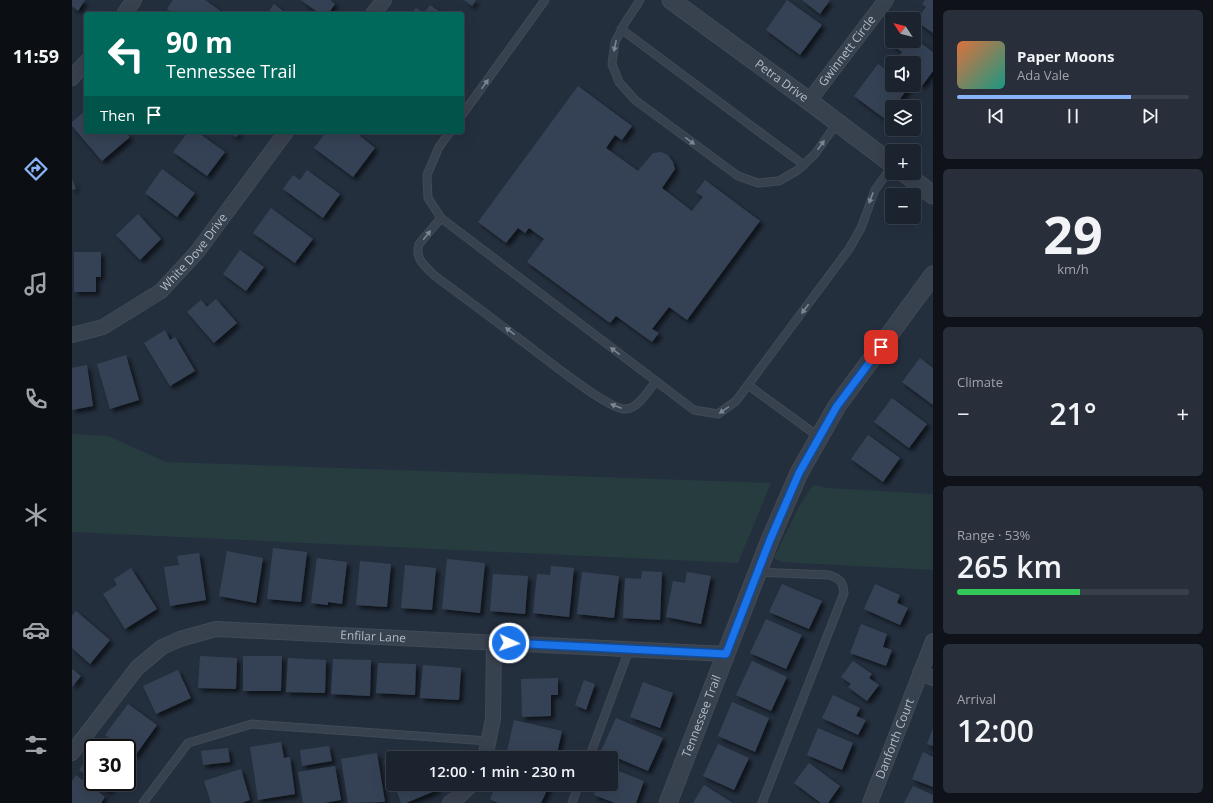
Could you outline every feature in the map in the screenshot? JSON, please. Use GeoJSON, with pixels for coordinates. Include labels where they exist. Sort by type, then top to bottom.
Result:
{"type":"FeatureCollection","features":[{"type":"Feature","properties":{"kind":"street"},"geometry":{"type":"LineString","coordinates":[[125,12],[134,0]]}},
{"type":"Feature","properties":{"kind":"street"},"geometry":{"type":"LineString","coordinates":[[375,12],[384,0]]}},
{"type":"Feature","properties":{"kind":"street","name":"Petra Drive"},"geometry":{"type":"LineString","coordinates":[[671,0],[809,101],[885,160]]}},
{"type":"Feature","properties":{"kind":"street","name":"Gwinnett Circle"},"geometry":{"type":"LineString","coordinates":[[809,101],[886,0]]}},
{"type":"Feature","properties":{"kind":"street"},"geometry":{"type":"LineString","coordinates":[[72,78],[84,64]]}},
{"type":"Feature","properties":{"kind":"street","name":"White Dove Drive"},"geometry":{"type":"LineString","coordinates":[[72,335],[103,327],[161,291],[197,252],[285,134]]}},
{"type":"Feature","properties":{"kind":"street"},"geometry":{"type":"LineString","coordinates":[[913,180],[933,195]]}},
{"type":"Feature","properties":{"kind":"street","name":"Tennessee Trail"},"geometry":{"type":"LineString","coordinates":[[668,803],[770,540],[799,473],[837,406],[933,275]]}},
{"type":"Feature","properties":{"kind":"street","name":"Enfilar Lane"},"geometry":{"type":"LineString","coordinates":[[72,753],[137,668],[162,647],[180,639],[216,629],[726,654]]}},
{"type":"Feature","properties":{"kind":"street","name":"Danforth Court"},"geometry":{"type":"LineString","coordinates":[[870,803],[927,676],[933,641]]}},
{"type":"Feature","properties":{"kind":"street"},"geometry":{"type":"LineString","coordinates":[[486,751],[493,719],[494,643]]}},
{"type":"Feature","properties":{"kind":"street"},"geometry":{"type":"LineString","coordinates":[[450,803],[465,791]]}},
{"type":"Feature","properties":{"kind":"lane"},"geometry":{"type":"LineString","coordinates":[[464,112],[545,0]]}},
{"type":"Feature","properties":{"kind":"lane"},"geometry":{"type":"LineString","coordinates":[[640,0],[621,29],[615,42],[612,64],[619,82],[635,100],[738,176],[758,184],[779,181],[798,170],[815,154],[837,123]]}},
{"type":"Feature","properties":{"kind":"lane"},"geometry":{"type":"LineString","coordinates":[[621,29],[804,164]]}},
{"type":"Feature","properties":{"kind":"lane"},"geometry":{"type":"LineString","coordinates":[[449,134],[439,147],[427,175],[428,198],[441,218],[694,410],[718,414],[736,401],[849,249],[861,228],[875,190],[885,175]]}},
{"type":"Feature","properties":{"kind":"lane"},"geometry":{"type":"LineString","coordinates":[[441,218],[419,244],[417,249],[419,259],[424,266],[436,276],[598,397],[614,407],[626,410],[633,407],[642,400],[656,381]]}},
{"type":"Feature","properties":{"kind":"lane"},"geometry":{"type":"LineString","coordinates":[[748,385],[820,437]]}},
{"type":"Feature","properties":{"kind":"lane"},"geometry":{"type":"LineString","coordinates":[[758,572],[829,575],[839,579],[843,585],[844,593],[762,803]]}},
{"type":"Feature","properties":{"kind":"lane"},"geometry":{"type":"LineString","coordinates":[[592,751],[629,650]]}},
{"type":"Feature","properties":{"kind":"lane"},"geometry":{"type":"LineString","coordinates":[[143,803],[188,743],[252,724],[488,741]]}},
{"type":"Feature","properties":{"kind":"lane"},"geometry":{"type":"LineString","coordinates":[[572,803],[576,791]]}},
{"type":"Feature","properties":{"kind":"green space"},"geometry":{"type":"Polygon","coordinates":[[[72,434],[108,436],[166,462],[771,483],[738,563],[72,532],[72,434]]]}},
{"type":"Feature","properties":{"kind":"green space"},"geometry":{"type":"Polygon","coordinates":[[[813,485],[827,488],[933,494],[933,570],[781,562],[774,558],[798,508],[813,485]]]}},
{"type":"Feature","properties":{"kind":"building"},"geometry":{"type":"Polygon","coordinates":[[[72,0],[85,0],[78,11],[72,6],[72,0]]]}},
{"type":"Feature","properties":{"kind":"building"},"geometry":{"type":"Polygon","coordinates":[[[173,0],[205,0],[222,12],[171,12],[167,9],[173,0]]]}},
{"type":"Feature","properties":{"kind":"building"},"geometry":{"type":"Polygon","coordinates":[[[301,0],[330,0],[335,4],[329,12],[317,12],[301,0]]]}},
{"type":"Feature","properties":{"kind":"building"},"geometry":{"type":"Polygon","coordinates":[[[464,0],[476,0],[472,6],[464,0]]]}},
{"type":"Feature","properties":{"kind":"building"},"geometry":{"type":"Polygon","coordinates":[[[787,0],[822,25],[800,55],[766,30],[787,0]]]}},
{"type":"Feature","properties":{"kind":"building"},"geometry":{"type":"Polygon","coordinates":[[[802,0],[830,0],[820,14],[802,0]]]}},
{"type":"Feature","properties":{"kind":"building"},"geometry":{"type":"Polygon","coordinates":[[[925,0],[933,0],[933,33],[921,25],[921,14],[926,7],[922,4],[925,0]]]}},
{"type":"Feature","properties":{"kind":"building"},"geometry":{"type":"Polygon","coordinates":[[[274,4],[284,12],[268,12],[274,4]]]}},
{"type":"Feature","properties":{"kind":"building"},"geometry":{"type":"Polygon","coordinates":[[[430,5],[440,12],[425,12],[430,5]]]}},
{"type":"Feature","properties":{"kind":"building"},"geometry":{"type":"Polygon","coordinates":[[[416,8],[422,12],[413,12],[416,8]]]}},
{"type":"Feature","properties":{"kind":"building"},"geometry":{"type":"Polygon","coordinates":[[[921,43],[933,52],[933,71],[922,86],[921,56],[899,56],[902,52],[896,48],[921,48],[921,43]]]}},
{"type":"Feature","properties":{"kind":"building"},"geometry":{"type":"Polygon","coordinates":[[[878,64],[885,69],[885,92],[905,92],[899,100],[885,100],[885,119],[854,96],[878,64]]]}},
{"type":"Feature","properties":{"kind":"building"},"geometry":{"type":"Polygon","coordinates":[[[578,86],[632,126],[622,140],[615,135],[606,148],[638,171],[653,153],[661,152],[668,155],[673,162],[675,169],[662,188],[692,211],[703,197],[696,192],[705,180],[760,221],[687,320],[669,307],[652,329],[659,333],[652,342],[616,316],[610,323],[527,262],[544,239],[529,228],[525,233],[518,228],[506,243],[478,222],[578,86]]]}},
{"type":"Feature","properties":{"kind":"building"},"geometry":{"type":"Polygon","coordinates":[[[84,112],[84,134],[127,134],[130,137],[102,161],[72,126],[72,122],[84,112]]]}},
{"type":"Feature","properties":{"kind":"building"},"geometry":{"type":"Polygon","coordinates":[[[186,134],[200,134],[225,152],[207,176],[173,152],[186,134]]]}},
{"type":"Feature","properties":{"kind":"building"},"geometry":{"type":"Polygon","coordinates":[[[324,134],[358,134],[375,148],[353,177],[314,148],[324,134]]]}},
{"type":"Feature","properties":{"kind":"building"},"geometry":{"type":"Polygon","coordinates":[[[162,169],[195,193],[177,217],[145,193],[162,169]]]}},
{"type":"Feature","properties":{"kind":"building"},"geometry":{"type":"Polygon","coordinates":[[[307,170],[340,194],[323,218],[283,189],[293,175],[300,180],[307,170]]]}},
{"type":"Feature","properties":{"kind":"building"},"geometry":{"type":"Polygon","coordinates":[[[72,179],[76,189],[72,190],[72,179]]]}},
{"type":"Feature","properties":{"kind":"building"},"geometry":{"type":"Polygon","coordinates":[[[271,208],[313,239],[295,263],[253,233],[271,208]]]}},
{"type":"Feature","properties":{"kind":"building"},"geometry":{"type":"Polygon","coordinates":[[[138,214],[161,239],[140,260],[116,235],[138,214]]]}},
{"type":"Feature","properties":{"kind":"building"},"geometry":{"type":"Polygon","coordinates":[[[240,250],[264,267],[246,291],[223,274],[240,250]]]}},
{"type":"Feature","properties":{"kind":"building"},"geometry":{"type":"Polygon","coordinates":[[[74,252],[101,252],[101,277],[96,277],[96,292],[74,292],[74,252]]]}},
{"type":"Feature","properties":{"kind":"building"},"geometry":{"type":"Polygon","coordinates":[[[216,299],[237,323],[214,343],[187,312],[201,300],[207,307],[216,299]]]}},
{"type":"Feature","properties":{"kind":"building"},"geometry":{"type":"Polygon","coordinates":[[[165,330],[170,340],[175,337],[195,371],[170,386],[144,343],[165,330]]]}},
{"type":"Feature","properties":{"kind":"building"},"geometry":{"type":"Polygon","coordinates":[[[126,355],[139,400],[110,409],[97,364],[126,355]]]}},
{"type":"Feature","properties":{"kind":"building"},"geometry":{"type":"Polygon","coordinates":[[[920,358],[933,368],[933,405],[902,382],[920,358]]]}},
{"type":"Feature","properties":{"kind":"building"},"geometry":{"type":"Polygon","coordinates":[[[87,365],[93,406],[72,410],[72,368],[87,365]]]}},
{"type":"Feature","properties":{"kind":"building"},"geometry":{"type":"Polygon","coordinates":[[[892,398],[927,424],[909,448],[874,422],[892,398]]]}},
{"type":"Feature","properties":{"kind":"building"},"geometry":{"type":"Polygon","coordinates":[[[868,435],[900,458],[883,482],[851,459],[868,435]]]}},
{"type":"Feature","properties":{"kind":"building"},"geometry":{"type":"Polygon","coordinates":[[[273,548],[307,552],[301,602],[267,599],[273,548]]]}},
{"type":"Feature","properties":{"kind":"building"},"geometry":{"type":"Polygon","coordinates":[[[227,551],[263,558],[256,603],[219,596],[227,551]]]}},
{"type":"Feature","properties":{"kind":"building"},"geometry":{"type":"Polygon","coordinates":[[[199,553],[206,600],[170,606],[164,567],[179,565],[177,556],[199,553]]]}},
{"type":"Feature","properties":{"kind":"building"},"geometry":{"type":"Polygon","coordinates":[[[317,558],[347,562],[342,604],[328,602],[328,605],[311,603],[317,558]]]}},
{"type":"Feature","properties":{"kind":"building"},"geometry":{"type":"Polygon","coordinates":[[[447,559],[485,563],[480,613],[442,609],[447,559]]]}},
{"type":"Feature","properties":{"kind":"building"},"geometry":{"type":"Polygon","coordinates":[[[360,561],[391,564],[387,607],[356,605],[360,561]]]}},
{"type":"Feature","properties":{"kind":"building"},"geometry":{"type":"Polygon","coordinates":[[[405,565],[436,568],[432,610],[401,608],[405,565]]]}},
{"type":"Feature","properties":{"kind":"building"},"geometry":{"type":"Polygon","coordinates":[[[551,566],[574,568],[569,617],[533,613],[537,574],[550,575],[551,566]]]}},
{"type":"Feature","properties":{"kind":"building"},"geometry":{"type":"Polygon","coordinates":[[[131,568],[157,609],[125,629],[103,594],[117,585],[114,579],[131,568]]]}},
{"type":"Feature","properties":{"kind":"building"},"geometry":{"type":"Polygon","coordinates":[[[642,571],[662,572],[660,620],[623,618],[625,578],[641,579],[642,571]]]}},
{"type":"Feature","properties":{"kind":"building"},"geometry":{"type":"Polygon","coordinates":[[[582,572],[619,576],[614,618],[577,614],[582,572]]]}},
{"type":"Feature","properties":{"kind":"building"},"geometry":{"type":"Polygon","coordinates":[[[687,572],[711,576],[701,624],[666,617],[673,581],[685,583],[687,572]]]}},
{"type":"Feature","properties":{"kind":"building"},"geometry":{"type":"Polygon","coordinates":[[[493,574],[528,576],[525,614],[490,611],[493,574]]]}},
{"type":"Feature","properties":{"kind":"building"},"geometry":{"type":"Polygon","coordinates":[[[782,584],[822,601],[809,629],[769,612],[782,584]]]}},
{"type":"Feature","properties":{"kind":"building"},"geometry":{"type":"Polygon","coordinates":[[[875,584],[900,595],[897,603],[908,608],[900,625],[864,609],[875,584]]]}},
{"type":"Feature","properties":{"kind":"building"},"geometry":{"type":"Polygon","coordinates":[[[76,611],[110,640],[90,664],[72,648],[72,616],[76,611]]]}},
{"type":"Feature","properties":{"kind":"building"},"geometry":{"type":"Polygon","coordinates":[[[766,619],[802,635],[786,669],[750,653],[766,619]]]}},
{"type":"Feature","properties":{"kind":"building"},"geometry":{"type":"Polygon","coordinates":[[[861,624],[887,634],[883,647],[892,650],[886,666],[850,653],[861,624]]]}},
{"type":"Feature","properties":{"kind":"building"},"geometry":{"type":"Polygon","coordinates":[[[200,656],[237,658],[236,689],[198,688],[200,656]]]}},
{"type":"Feature","properties":{"kind":"building"},"geometry":{"type":"Polygon","coordinates":[[[243,656],[282,656],[281,691],[243,691],[243,656]]]}},
{"type":"Feature","properties":{"kind":"building"},"geometry":{"type":"Polygon","coordinates":[[[288,658],[326,660],[325,693],[286,692],[288,658]]]}},
{"type":"Feature","properties":{"kind":"building"},"geometry":{"type":"Polygon","coordinates":[[[333,659],[371,660],[370,696],[331,694],[333,659]]]}},
{"type":"Feature","properties":{"kind":"building"},"geometry":{"type":"Polygon","coordinates":[[[752,661],[787,677],[771,711],[736,695],[752,661]]]}},
{"type":"Feature","properties":{"kind":"building"},"geometry":{"type":"Polygon","coordinates":[[[853,661],[872,674],[869,678],[879,685],[867,701],[848,687],[851,684],[841,677],[853,661]]]}},
{"type":"Feature","properties":{"kind":"building"},"geometry":{"type":"Polygon","coordinates":[[[378,663],[416,664],[415,695],[376,693],[378,663]]]}},
{"type":"Feature","properties":{"kind":"building"},"geometry":{"type":"Polygon","coordinates":[[[423,665],[461,668],[459,700],[420,698],[423,665]]]}},
{"type":"Feature","properties":{"kind":"building"},"geometry":{"type":"Polygon","coordinates":[[[72,669],[81,676],[72,687],[72,669]]]}},
{"type":"Feature","properties":{"kind":"building"},"geometry":{"type":"Polygon","coordinates":[[[178,670],[191,698],[156,714],[143,686],[178,670]]]}},
{"type":"Feature","properties":{"kind":"building"},"geometry":{"type":"Polygon","coordinates":[[[558,678],[558,695],[551,695],[551,716],[522,717],[521,679],[558,678]]]}},
{"type":"Feature","properties":{"kind":"building"},"geometry":{"type":"Polygon","coordinates":[[[584,680],[595,684],[586,710],[575,705],[584,680]]]}},
{"type":"Feature","properties":{"kind":"building"},"geometry":{"type":"Polygon","coordinates":[[[643,682],[673,693],[660,728],[630,717],[643,682]]]}},
{"type":"Feature","properties":{"kind":"building"},"geometry":{"type":"Polygon","coordinates":[[[833,695],[860,708],[856,716],[866,720],[858,735],[822,718],[833,695]]]}},
{"type":"Feature","properties":{"kind":"building"},"geometry":{"type":"Polygon","coordinates":[[[732,702],[769,718],[755,752],[718,736],[732,702]]]}},
{"type":"Feature","properties":{"kind":"building"},"geometry":{"type":"Polygon","coordinates":[[[128,704],[157,725],[136,755],[136,739],[111,739],[105,735],[128,704]]]}},
{"type":"Feature","properties":{"kind":"building"},"geometry":{"type":"Polygon","coordinates":[[[616,718],[663,738],[648,771],[618,758],[618,751],[601,751],[616,718]]]}},
{"type":"Feature","properties":{"kind":"building"},"geometry":{"type":"Polygon","coordinates":[[[514,720],[562,731],[558,751],[507,751],[514,720]]]}},
{"type":"Feature","properties":{"kind":"building"},"geometry":{"type":"Polygon","coordinates":[[[818,728],[853,743],[842,770],[807,755],[818,728]]]}},
{"type":"Feature","properties":{"kind":"building"},"geometry":{"type":"Polygon","coordinates":[[[933,728],[933,746],[927,744],[933,728]]]}},
{"type":"Feature","properties":{"kind":"building"},"geometry":{"type":"Polygon","coordinates":[[[281,742],[284,758],[290,757],[295,794],[258,800],[250,747],[281,742]]]}},
{"type":"Feature","properties":{"kind":"building"},"geometry":{"type":"Polygon","coordinates":[[[718,744],[749,758],[734,790],[703,776],[718,744]]]}},
{"type":"Feature","properties":{"kind":"building"},"geometry":{"type":"Polygon","coordinates":[[[329,746],[332,761],[302,766],[300,750],[329,746]]]}},
{"type":"Feature","properties":{"kind":"building"},"geometry":{"type":"Polygon","coordinates":[[[228,748],[230,762],[203,765],[201,751],[228,748]]]}},
{"type":"Feature","properties":{"kind":"building"},"geometry":{"type":"Polygon","coordinates":[[[923,752],[933,757],[933,787],[912,779],[923,752]]]}},
{"type":"Feature","properties":{"kind":"building"},"geometry":{"type":"Polygon","coordinates":[[[377,753],[385,802],[348,803],[341,759],[377,753]]]}},
{"type":"Feature","properties":{"kind":"building"},"geometry":{"type":"Polygon","coordinates":[[[809,763],[840,786],[828,803],[821,803],[794,783],[809,763]]]}},
{"type":"Feature","properties":{"kind":"building"},"geometry":{"type":"Polygon","coordinates":[[[84,764],[84,774],[79,770],[84,764]]]}},
{"type":"Feature","properties":{"kind":"building"},"geometry":{"type":"Polygon","coordinates":[[[335,766],[341,800],[324,803],[303,803],[298,772],[335,766]]]}},
{"type":"Feature","properties":{"kind":"building"},"geometry":{"type":"Polygon","coordinates":[[[241,769],[250,800],[242,803],[211,803],[204,781],[241,769]]]}},
{"type":"Feature","properties":{"kind":"building"},"geometry":{"type":"Polygon","coordinates":[[[618,771],[644,781],[636,803],[615,803],[594,795],[595,791],[618,791],[618,771]]]}},
{"type":"Feature","properties":{"kind":"building"},"geometry":{"type":"Polygon","coordinates":[[[76,775],[84,781],[84,791],[97,791],[105,797],[101,803],[72,803],[72,781],[76,775]]]}},
{"type":"Feature","properties":{"kind":"building"},"geometry":{"type":"Polygon","coordinates":[[[704,785],[733,803],[693,803],[704,785]]]}},
{"type":"Feature","properties":{"kind":"building"},"geometry":{"type":"Polygon","coordinates":[[[913,786],[933,795],[933,803],[904,803],[913,786]]]}},
{"type":"Feature","properties":{"kind":"building"},"geometry":{"type":"Polygon","coordinates":[[[397,791],[435,791],[406,803],[401,803],[397,791]]]}},
{"type":"Feature","properties":{"kind":"building"},"geometry":{"type":"Polygon","coordinates":[[[494,791],[547,791],[541,803],[498,803],[490,799],[494,791]]]}},
{"type":"Feature","properties":{"kind":"route"},"geometry":{"type":"LineString","coordinates":[[509,643],[726,654],[770,540],[799,473],[837,406],[881,347]]}}]}
